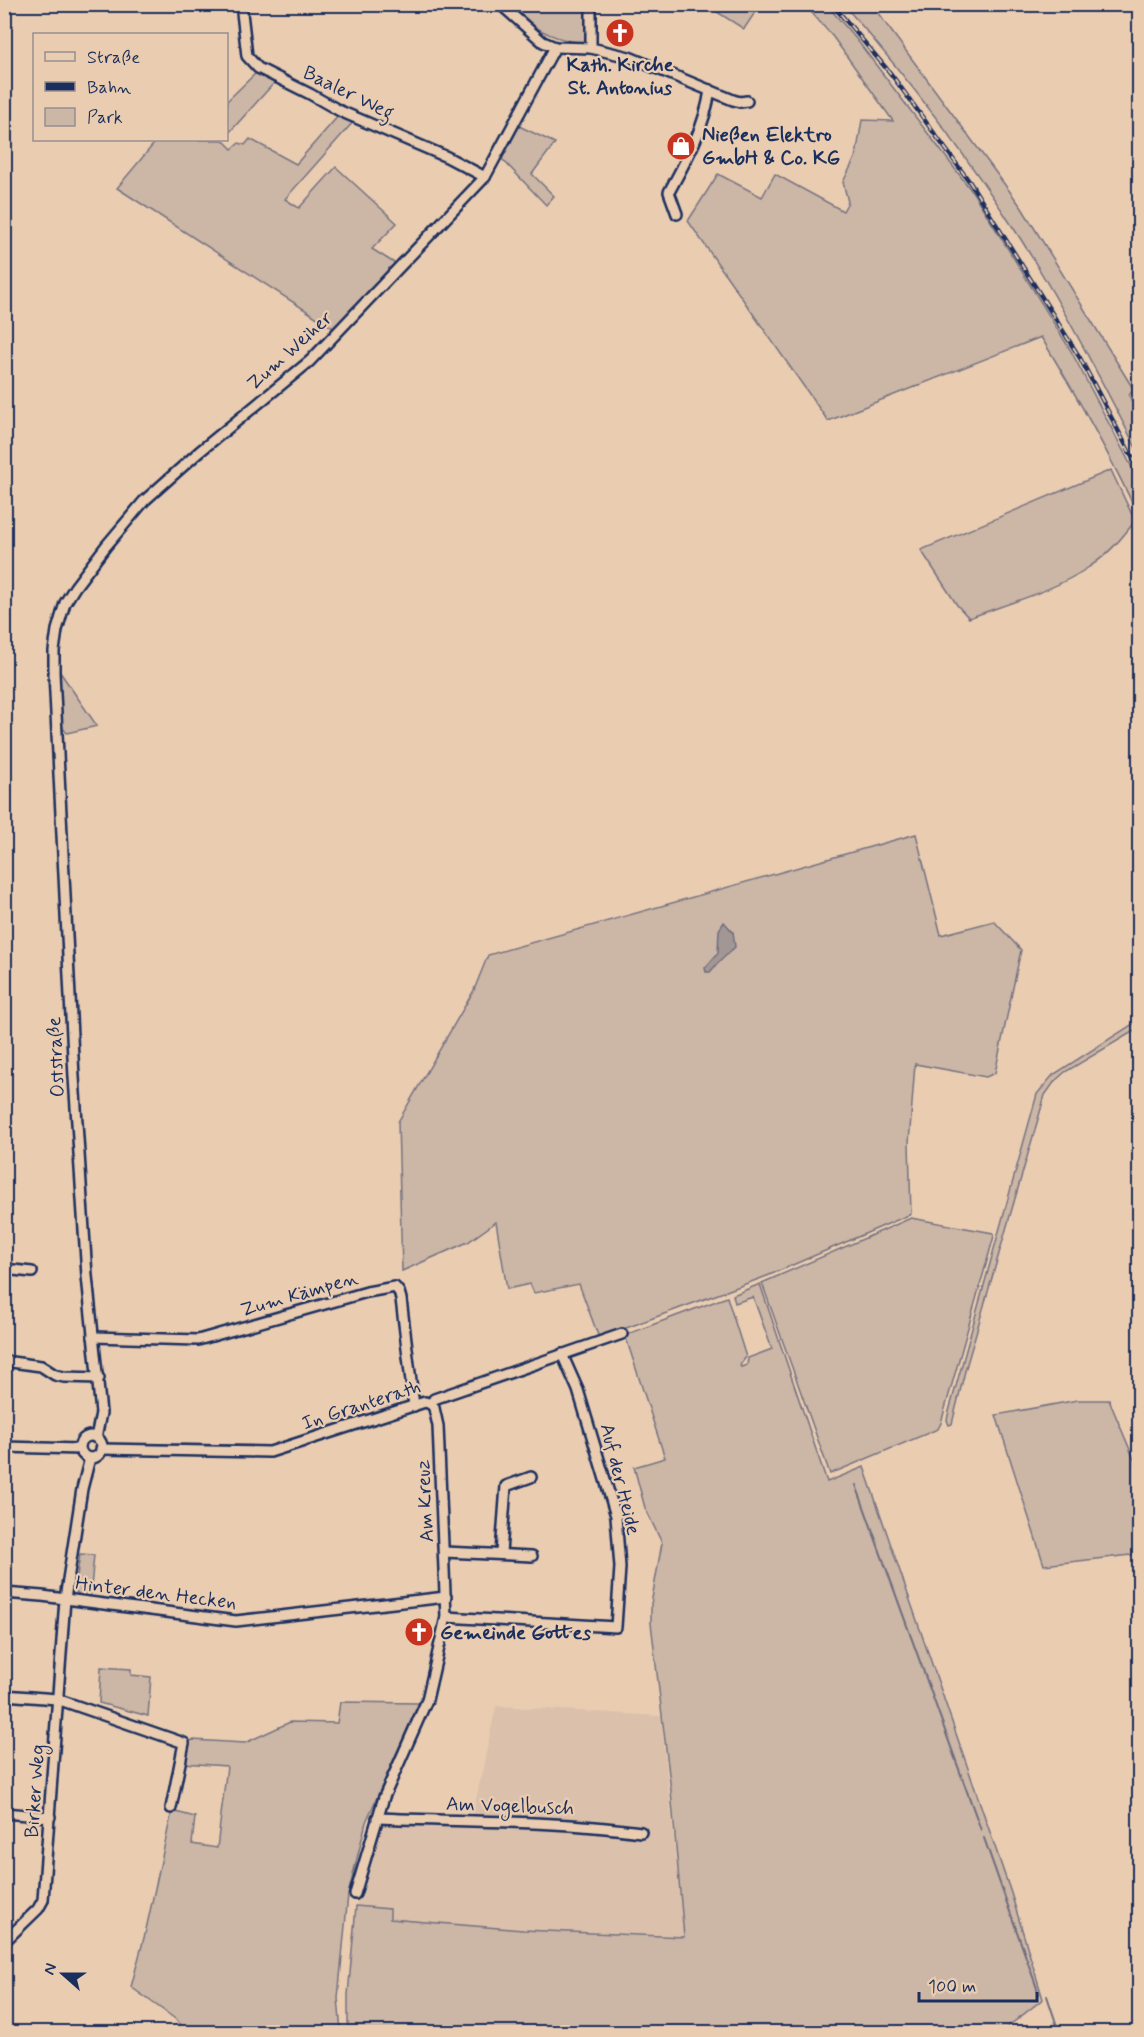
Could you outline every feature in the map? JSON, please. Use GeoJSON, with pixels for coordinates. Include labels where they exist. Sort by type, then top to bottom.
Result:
{"type":"FeatureCollection","features":[{"type":"Feature","properties":{"kind":"street","name":"Baaler Weg"},"geometry":{"type":"LineString","coordinates":[[241,4],[247,56],[258,68],[310,93],[340,111],[447,157],[486,177]]}},
{"type":"Feature","properties":{"kind":"street"},"geometry":{"type":"LineString","coordinates":[[500,4],[543,42],[555,47],[591,48],[629,57],[740,102],[747,101]]}},
{"type":"Feature","properties":{"kind":"street"},"geometry":{"type":"LineString","coordinates":[[591,4],[591,48]]}},
{"type":"Feature","properties":{"kind":"street","name":"Zum Weiher"},"geometry":{"type":"LineString","coordinates":[[54,673],[57,630],[65,603],[100,554],[144,501],[199,452],[310,361],[486,177],[555,47]]}},
{"type":"Feature","properties":{"kind":"street"},"geometry":{"type":"LineString","coordinates":[[677,214],[669,192],[692,149],[707,112],[710,90]]}},
{"type":"Feature","properties":{"kind":"street","name":"Oststraße"},"geometry":{"type":"LineString","coordinates":[[54,673],[74,1077],[93,1336],[101,1413],[96,1438]]}},
{"type":"Feature","properties":{"kind":"street"},"geometry":{"type":"LineString","coordinates":[[4,1269],[32,1272]]}},
{"type":"Feature","properties":{"kind":"street","name":"Zum Kämpen"},"geometry":{"type":"LineString","coordinates":[[93,1336],[198,1340],[367,1292],[395,1287],[401,1299],[414,1406]]}},
{"type":"Feature","properties":{"kind":"street","name":"In Granterath"},"geometry":{"type":"LineString","coordinates":[[101,1449],[270,1452],[425,1402],[431,1404],[434,1399],[622,1334]]}},
{"type":"Feature","properties":{"kind":"street","name":"Auf der Heide"},"geometry":{"type":"LineString","coordinates":[[446,1617],[616,1627],[621,1567],[616,1516],[578,1390],[562,1354]]}},
{"type":"Feature","properties":{"kind":"street"},"geometry":{"type":"LineString","coordinates":[[4,1361],[41,1366],[63,1377],[99,1378]]}},
{"type":"Feature","properties":{"kind":"street","name":"Am Kreuz"},"geometry":{"type":"LineString","coordinates":[[431,1404],[438,1426],[446,1598]]}},
{"type":"Feature","properties":{"kind":"street"},"geometry":{"type":"LineString","coordinates":[[90,1436],[100,1442],[99,1454],[90,1458],[80,1449],[84,1439],[90,1436]]}},
{"type":"Feature","properties":{"kind":"street"},"geometry":{"type":"LineString","coordinates":[[4,1447],[80,1449]]}},
{"type":"Feature","properties":{"kind":"street","name":"Birker Weg"},"geometry":{"type":"LineString","coordinates":[[4,1942],[38,1909],[42,1900],[66,1599],[82,1489],[90,1458]]}},
{"type":"Feature","properties":{"kind":"street"},"geometry":{"type":"LineString","coordinates":[[501,1553],[506,1486],[531,1477]]}},
{"type":"Feature","properties":{"kind":"street"},"geometry":{"type":"LineString","coordinates":[[444,1552],[532,1556]]}},
{"type":"Feature","properties":{"kind":"street","name":"Hinter den Hecken"},"geometry":{"type":"LineString","coordinates":[[4,1593],[236,1621],[446,1598]]}},
{"type":"Feature","properties":{"kind":"street"},"geometry":{"type":"LineString","coordinates":[[355,1894],[377,1818],[427,1700],[446,1617],[446,1598]]}},
{"type":"Feature","properties":{"kind":"street"},"geometry":{"type":"LineString","coordinates":[[4,1695],[57,1699],[184,1743],[171,1808]]}},
{"type":"Feature","properties":{"kind":"street"},"geometry":{"type":"LineString","coordinates":[[4,1813],[50,1817]]}},
{"type":"Feature","properties":{"kind":"street","name":"Am Vogelbusch"},"geometry":{"type":"LineString","coordinates":[[377,1818],[552,1824],[608,1827],[641,1832]]}},
{"type":"Feature","properties":{"kind":"shaded area"},"geometry":{"type":"Polygon","coordinates":[[[724,922],[733,932],[735,947],[710,972],[706,972],[705,968],[718,953],[719,930],[724,922]]]}},
{"type":"Feature","properties":{"kind":"shaded area"},"geometry":{"type":"Polygon","coordinates":[[[496,1706],[661,1716],[684,1937],[522,1930],[390,1919],[390,1909],[356,1906],[382,1816],[472,1818],[496,1706]]]}},
{"type":"Feature","properties":{"kind":"green space"},"geometry":{"type":"Polygon","coordinates":[[[509,5],[584,5],[588,35],[585,41],[573,42],[549,34],[535,27],[509,5]]]}},
{"type":"Feature","properties":{"kind":"green space"},"geometry":{"type":"Polygon","coordinates":[[[706,5],[760,5],[744,29],[706,5]]]}},
{"type":"Feature","properties":{"kind":"green space"},"geometry":{"type":"Polygon","coordinates":[[[805,5],[827,5],[857,40],[974,194],[1071,351],[1139,481],[1139,517],[1093,426],[1041,337],[828,421],[688,221],[718,174],[762,197],[775,174],[843,211],[848,202],[843,182],[856,156],[862,120],[893,121],[833,37],[805,5]]]}},
{"type":"Feature","properties":{"kind":"green space"},"geometry":{"type":"Polygon","coordinates":[[[844,5],[872,5],[1022,208],[1134,390],[1129,395],[1139,418],[1139,454],[1097,372],[1020,238],[936,118],[844,5]]]}},
{"type":"Feature","properties":{"kind":"green space"},"geometry":{"type":"Polygon","coordinates":[[[259,70],[276,81],[228,134],[228,100],[259,70]]]}},
{"type":"Feature","properties":{"kind":"green space"},"geometry":{"type":"Polygon","coordinates":[[[339,115],[354,121],[285,199],[299,208],[336,167],[397,223],[372,249],[399,266],[336,330],[117,188],[156,141],[224,141],[232,149],[239,143],[245,145],[250,139],[296,164],[339,115]]]}},
{"type":"Feature","properties":{"kind":"green space"},"geometry":{"type":"Polygon","coordinates":[[[519,126],[555,143],[532,174],[554,196],[546,205],[502,159],[519,126]]]}},
{"type":"Feature","properties":{"kind":"green space"},"geometry":{"type":"Polygon","coordinates":[[[1111,470],[1135,521],[1114,546],[1096,562],[1046,590],[969,618],[957,605],[921,550],[1111,470]]]}},
{"type":"Feature","properties":{"kind":"green space"},"geometry":{"type":"Polygon","coordinates":[[[60,672],[97,726],[67,733],[61,726],[60,672]]]}},
{"type":"Feature","properties":{"kind":"green space"},"geometry":{"type":"Polygon","coordinates":[[[916,834],[941,935],[994,921],[1021,950],[995,1073],[986,1077],[915,1064],[909,1143],[911,1214],[767,1276],[599,1338],[579,1284],[534,1293],[530,1284],[507,1289],[496,1222],[468,1242],[402,1271],[398,1122],[474,990],[488,955],[916,834]]]}},
{"type":"Feature","properties":{"kind":"green space"},"geometry":{"type":"Polygon","coordinates":[[[1139,1020],[1139,1028],[1065,1072],[1045,1095],[965,1371],[952,1424],[949,1425],[948,1415],[1037,1094],[1053,1075],[1139,1020]]]}},
{"type":"Feature","properties":{"kind":"green space"},"geometry":{"type":"Polygon","coordinates":[[[911,1218],[993,1233],[994,1236],[941,1423],[938,1429],[830,1474],[762,1283],[911,1218]]]}},
{"type":"Feature","properties":{"kind":"green space"},"geometry":{"type":"Polygon","coordinates":[[[760,1284],[827,1482],[864,1467],[1011,1893],[1043,1999],[1001,2032],[348,2032],[348,1995],[356,1906],[390,1909],[390,1919],[523,1930],[684,1937],[671,1791],[651,1623],[651,1604],[662,1543],[645,1508],[634,1467],[665,1458],[625,1335],[727,1297],[746,1357],[740,1365],[741,1367],[747,1365],[748,1358],[772,1349],[753,1297],[735,1303],[733,1295],[760,1284]]]}},
{"type":"Feature","properties":{"kind":"green space"},"geometry":{"type":"Polygon","coordinates":[[[1078,1400],[1109,1400],[1139,1471],[1139,1554],[1044,1565],[996,1415],[1078,1400]]]}},
{"type":"Feature","properties":{"kind":"green space"},"geometry":{"type":"Polygon","coordinates":[[[80,1554],[94,1555],[90,1598],[79,1595],[75,1590],[80,1554]]]}},
{"type":"Feature","properties":{"kind":"green space"},"geometry":{"type":"Polygon","coordinates":[[[101,1667],[131,1669],[131,1675],[151,1677],[148,1716],[99,1703],[101,1667]]]}},
{"type":"Feature","properties":{"kind":"green space"},"geometry":{"type":"Polygon","coordinates":[[[340,1702],[419,1703],[366,1822],[348,1895],[338,1998],[341,2032],[189,2032],[174,2018],[131,1987],[172,1811],[195,1817],[192,1844],[217,1848],[227,1766],[182,1763],[185,1745],[192,1740],[245,1743],[290,1722],[337,1723],[340,1702]]]}},
{"type":"Feature","properties":{"kind":"waterway"},"geometry":{"type":"LineString","coordinates":[[856,1485],[981,1830]]}},
{"type":"Feature","properties":{"kind":"waterway"},"geometry":{"type":"LineString","coordinates":[[984,1838],[1039,1994]]}},
{"type":"Feature","properties":{"kind":"waterway"},"geometry":{"type":"LineString","coordinates":[[1047,1996],[1059,2032]]}},
{"type":"Feature","properties":{"kind":"railway"},"geometry":{"type":"LineString","coordinates":[[832,4],[891,74],[969,181],[1080,358],[1140,472]]}},
{"type":"Feature","properties":{"kind":"place","name":"Kath. Kirche St. Antonius"},"geometry":{"type":"Point","coordinates":[620,33]}},
{"type":"Feature","properties":{"kind":"place","name":"Nießen Elektro GmbH & Co. KG"},"geometry":{"type":"Point","coordinates":[681,146]}},
{"type":"Feature","properties":{"kind":"place","name":"Gemeinde Gottes"},"geometry":{"type":"Point","coordinates":[419,1632]}}]}
